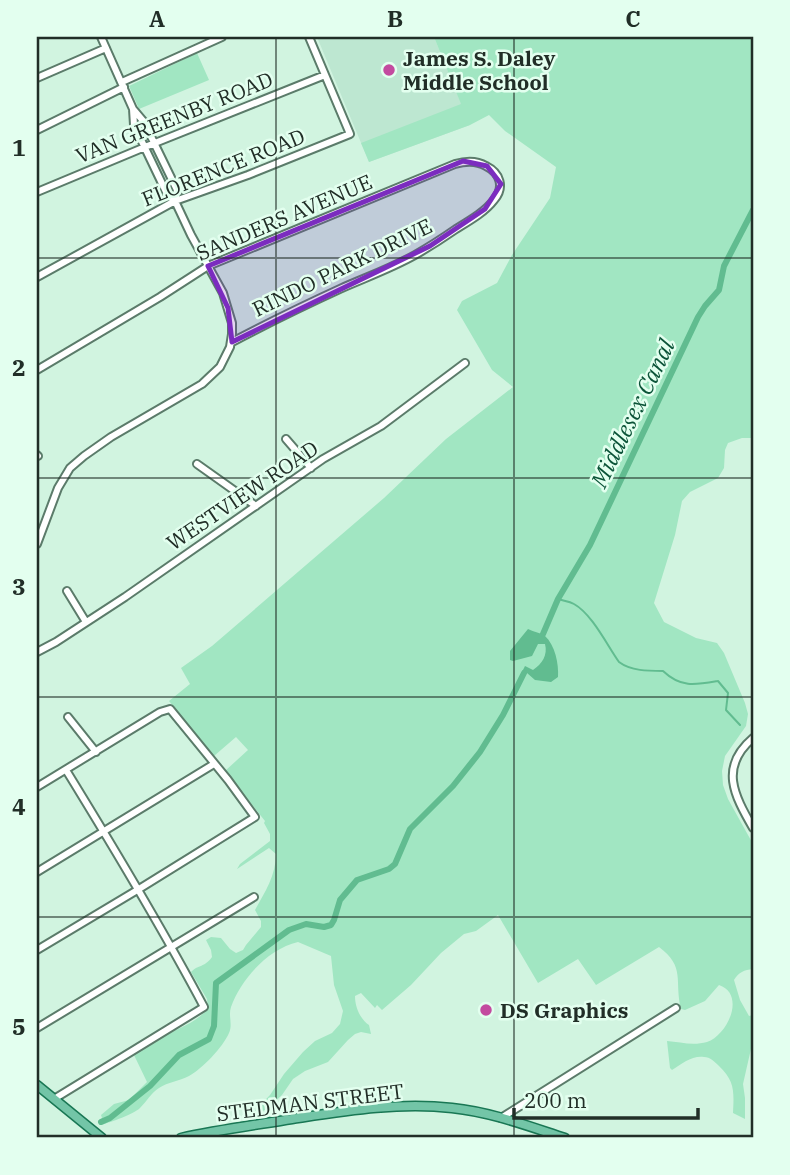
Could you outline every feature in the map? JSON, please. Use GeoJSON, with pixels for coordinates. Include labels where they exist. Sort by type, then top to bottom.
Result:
{"type":"FeatureCollection","features":[{"type":"Feature","properties":{"kind":"main road"},"geometry":{"type":"LineString","coordinates":[[37,1085],[102,1138]]}},
{"type":"Feature","properties":{"kind":"main road","name":"STEDMAN STREET"},"geometry":{"type":"LineString","coordinates":[[181,1138],[206,1132],[400,1106],[453,1108],[501,1118],[565,1138]]}},
{"type":"Feature","properties":{"kind":"street"},"geometry":{"type":"LineString","coordinates":[[101,37],[133,109],[144,122],[177,190],[175,201]]}},
{"type":"Feature","properties":{"kind":"street"},"geometry":{"type":"LineString","coordinates":[[37,130],[222,37]]}},
{"type":"Feature","properties":{"kind":"street"},"geometry":{"type":"LineString","coordinates":[[309,37],[325,75]]}},
{"type":"Feature","properties":{"kind":"street"},"geometry":{"type":"LineString","coordinates":[[37,78],[106,48]]}},
{"type":"Feature","properties":{"kind":"street","name":"FLORENCE ROAD"},"geometry":{"type":"LineString","coordinates":[[37,277],[175,201],[350,134],[325,75]]}},
{"type":"Feature","properties":{"kind":"street","name":"VAN GREENBY ROAD"},"geometry":{"type":"LineString","coordinates":[[37,192],[325,75]]}},
{"type":"Feature","properties":{"kind":"street"},"geometry":{"type":"LineString","coordinates":[[37,544],[58,488],[70,468],[110,437],[202,384],[220,367],[232,342],[232,323],[220,285],[175,201],[168,195],[134,125],[133,109]]}},
{"type":"Feature","properties":{"kind":"street","name":"SANDERS AVENUE"},"geometry":{"type":"LineString","coordinates":[[37,370],[208,266],[463,161],[479,163],[495,172],[501,184],[498,195]]}},
{"type":"Feature","properties":{"kind":"street","name":"RINDO PARK DRIVE"},"geometry":{"type":"LineString","coordinates":[[232,342],[416,255],[485,208],[498,195]]}},
{"type":"Feature","properties":{"kind":"street","name":"WESTVIEW ROAD"},"geometry":{"type":"LineString","coordinates":[[37,652],[86,622],[311,468],[381,426],[465,363]]}},
{"type":"Feature","properties":{"kind":"street"},"geometry":{"type":"LineString","coordinates":[[286,439],[311,468]]}},
{"type":"Feature","properties":{"kind":"street"},"geometry":{"type":"LineString","coordinates":[[197,464],[256,506]]}},
{"type":"Feature","properties":{"kind":"street"},"geometry":{"type":"LineString","coordinates":[[67,591],[86,622]]}},
{"type":"Feature","properties":{"kind":"street"},"geometry":{"type":"LineString","coordinates":[[37,787],[160,712],[170,709],[255,817],[37,950]]}},
{"type":"Feature","properties":{"kind":"street"},"geometry":{"type":"LineString","coordinates":[[68,717],[96,752]]}},
{"type":"Feature","properties":{"kind":"street"},"geometry":{"type":"LineString","coordinates":[[753,738],[742,748],[735,761],[732,783],[753,828]]}},
{"type":"Feature","properties":{"kind":"street"},"geometry":{"type":"LineString","coordinates":[[37,872],[214,764]]}},
{"type":"Feature","properties":{"kind":"street"},"geometry":{"type":"LineString","coordinates":[[54,1099],[204,1007],[139,889],[66,770]]}},
{"type":"Feature","properties":{"kind":"street"},"geometry":{"type":"LineString","coordinates":[[37,1028],[254,897]]}},
{"type":"Feature","properties":{"kind":"street"},"geometry":{"type":"LineString","coordinates":[[501,1118],[676,1008]]}},
{"type":"Feature","properties":{"kind":"highlighted area"},"geometry":{"type":"Polygon","coordinates":[[[463,161],[487,166],[501,184],[485,209],[430,246],[232,342],[228,308],[208,266],[463,161]]]}},
{"type":"Feature","properties":{"kind":"shaded area","name":"James S. Daley Middle School"},"geometry":{"type":"Polygon","coordinates":[[[317,37],[434,37],[470,125],[369,162],[317,37]]]}},
{"type":"Feature","properties":{"kind":"shaded area"},"geometry":{"type":"Polygon","coordinates":[[[434,37],[753,37],[753,438],[742,438],[728,443],[724,468],[718,478],[690,492],[682,501],[675,535],[654,603],[664,622],[696,638],[717,643],[724,653],[748,714],[746,726],[725,756],[722,771],[728,799],[753,844],[753,969],[742,972],[734,980],[740,1000],[749,1016],[753,1015],[753,1040],[743,1084],[745,1119],[733,1113],[731,1082],[712,1060],[696,1057],[672,1070],[670,1068],[667,1041],[702,1043],[715,1038],[722,1031],[733,1005],[727,990],[719,985],[705,1001],[685,1010],[681,1009],[676,968],[659,947],[596,985],[578,959],[538,983],[498,915],[476,931],[464,934],[382,1010],[377,1005],[375,1008],[361,993],[355,996],[359,1012],[369,1025],[371,1034],[355,1034],[328,1062],[293,1079],[282,1095],[267,1109],[248,1118],[270,1095],[303,1052],[315,1041],[332,1033],[340,1024],[343,1011],[334,985],[331,956],[298,942],[276,951],[257,967],[241,986],[231,1007],[229,1033],[206,1063],[189,1076],[159,1088],[137,1110],[101,1125],[101,1115],[114,1104],[129,1100],[147,1082],[134,1055],[191,1022],[208,1008],[207,999],[191,972],[212,957],[206,940],[211,937],[221,938],[236,953],[243,950],[261,927],[255,910],[276,862],[276,854],[269,848],[237,869],[270,841],[265,821],[225,771],[248,750],[236,737],[214,756],[169,701],[190,684],[181,668],[212,646],[384,498],[446,439],[513,387],[492,370],[457,310],[462,301],[497,283],[550,198],[556,167],[505,131],[489,115],[470,125],[369,162],[361,143],[461,104],[434,37]]]}},
{"type":"Feature","properties":{"kind":"shaded area"},"geometry":{"type":"Polygon","coordinates":[[[197,53],[209,80],[139,109],[129,86],[197,53]]]}},
{"type":"Feature","properties":{"kind":"shaded area"},"geometry":{"type":"Polygon","coordinates":[[[528,629],[545,636],[554,650],[558,677],[551,682],[535,680],[527,673],[521,674],[525,666],[533,670],[542,662],[546,652],[545,644],[538,644],[532,656],[510,660],[510,651],[528,629]]]}},
{"type":"Feature","properties":{"kind":"waterway","name":"Middlesex Canal"},"geometry":{"type":"LineString","coordinates":[[543,634],[558,599],[590,545],[698,317],[719,290],[724,266],[753,210]]}},
{"type":"Feature","properties":{"kind":"waterway"},"geometry":{"type":"LineString","coordinates":[[558,599],[581,609],[599,630],[619,662],[624,665],[640,670],[663,671],[682,683],[702,684],[718,681],[728,693],[726,710],[740,725]]}},
{"type":"Feature","properties":{"kind":"waterway"},"geometry":{"type":"LineString","coordinates":[[101,1122],[110,1118],[150,1086],[179,1055],[209,1039],[214,1026],[216,983],[289,930],[306,924],[324,927],[331,925],[340,900],[357,880],[389,869],[395,864],[410,829],[453,786],[480,752],[524,673]]}},
{"type":"Feature","properties":{"kind":"waterway"},"geometry":{"type":"LineString","coordinates":[[753,758],[753,767]]}},
{"type":"Feature","properties":{"kind":"place","name":"James S. Daley Middle School"},"geometry":{"type":"Point","coordinates":[389,70]}},
{"type":"Feature","properties":{"kind":"place","name":"DS Graphics"},"geometry":{"type":"Point","coordinates":[486,1010]}}]}
